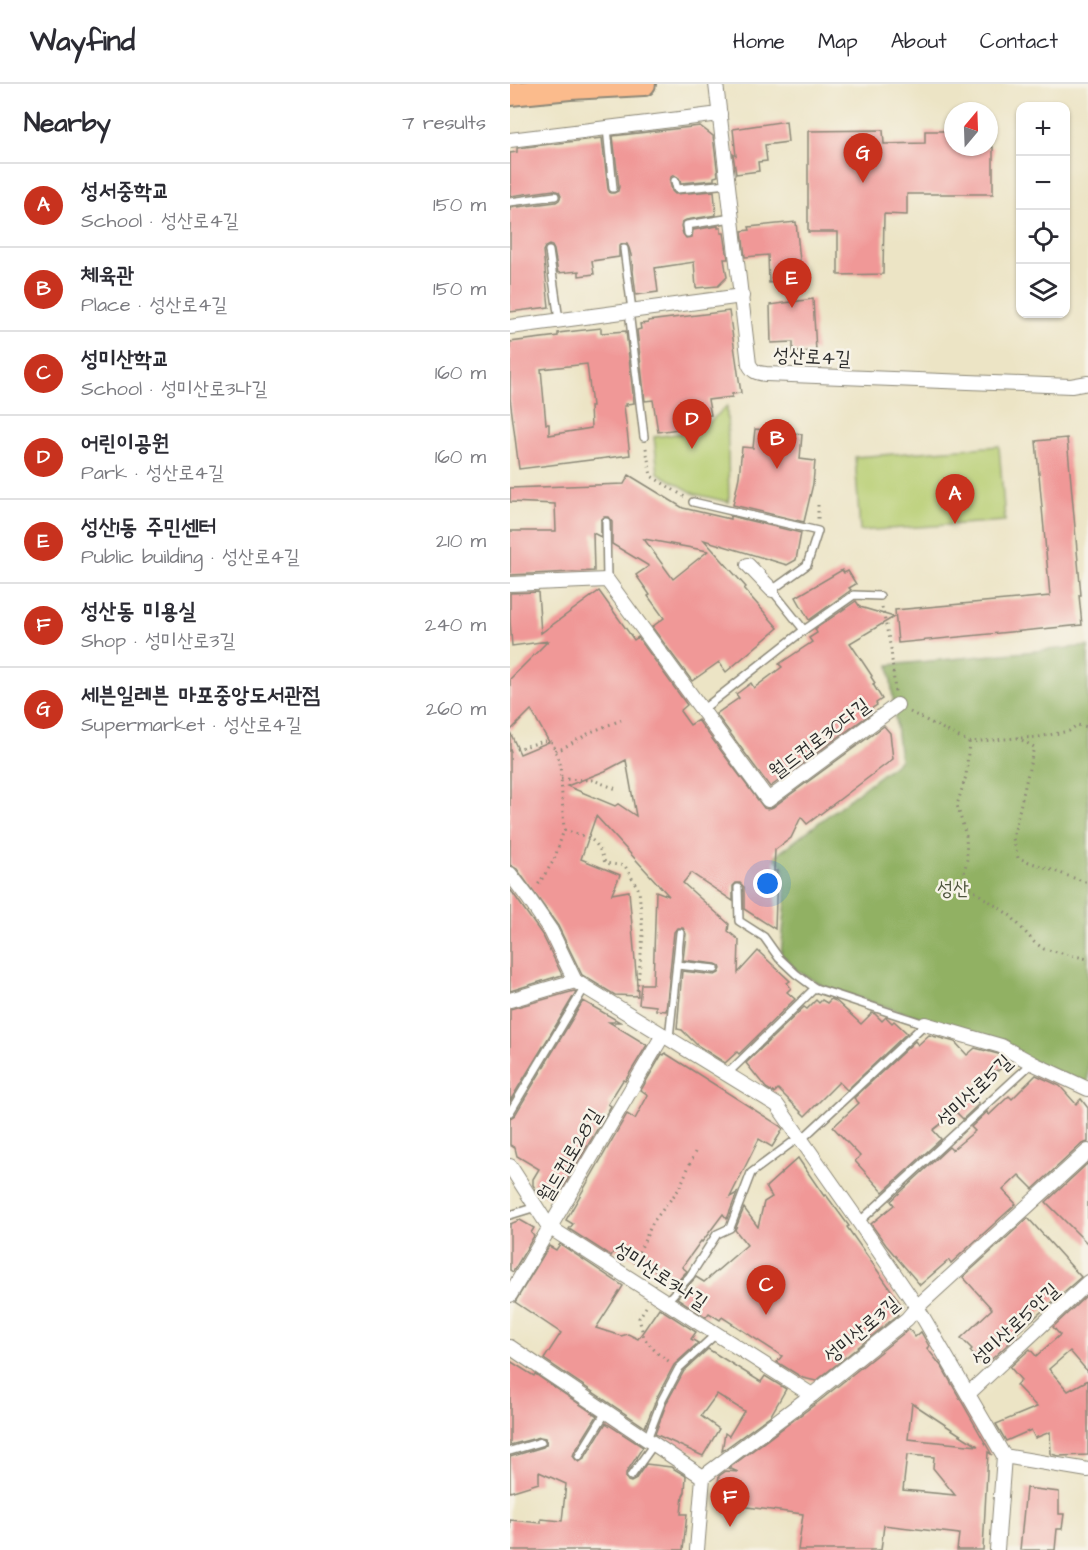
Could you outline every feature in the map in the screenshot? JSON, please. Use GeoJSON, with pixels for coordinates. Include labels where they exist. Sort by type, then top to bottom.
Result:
{"type":"FeatureCollection","features":[{"type":"Feature","properties":{"kind":"main road"},"geometry":{"type":"LineString","coordinates":[[510,94],[644,84]]}},
{"type":"Feature","properties":{"kind":"street","name":"성산로4길"},"geometry":{"type":"LineString","coordinates":[[716,84],[749,364],[754,371],[758,373],[1071,386],[1088,383]]}},
{"type":"Feature","properties":{"kind":"street"},"geometry":{"type":"LineString","coordinates":[[510,140],[720,114]]}},
{"type":"Feature","properties":{"kind":"street"},"geometry":{"type":"LineString","coordinates":[[510,327],[742,296]]}},
{"type":"Feature","properties":{"kind":"street"},"geometry":{"type":"LineString","coordinates":[[748,565],[772,590]]}},
{"type":"Feature","properties":{"kind":"street"},"geometry":{"type":"LineString","coordinates":[[510,584],[607,580]]}},
{"type":"Feature","properties":{"kind":"street","name":"월드컵로30다길"},"geometry":{"type":"LineString","coordinates":[[607,580],[768,800],[897,705]]}},
{"type":"Feature","properties":{"kind":"street"},"geometry":{"type":"LineString","coordinates":[[510,874],[551,932],[580,984],[777,1105],[802,1139],[916,1307],[1004,1455],[997,1550]]}},
{"type":"Feature","properties":{"kind":"street"},"geometry":{"type":"LineString","coordinates":[[510,1000],[580,984]]}},
{"type":"Feature","properties":{"kind":"street","name":"성미산로5길"},"geometry":{"type":"LineString","coordinates":[[926,1024],[1001,1046],[1032,1063]]}},
{"type":"Feature","properties":{"kind":"street","name":"월드컵로28길"},"geometry":{"type":"LineString","coordinates":[[510,1295],[549,1227],[666,1037]]}},
{"type":"Feature","properties":{"kind":"street"},"geometry":{"type":"LineString","coordinates":[[1032,1063],[1088,1089]]}},
{"type":"Feature","properties":{"kind":"street","name":"성미산로3길"},"geometry":{"type":"LineString","coordinates":[[703,1477],[812,1395],[907,1319],[916,1307],[1088,1151]]}},
{"type":"Feature","properties":{"kind":"street","name":"성미산로3나길"},"geometry":{"type":"LineString","coordinates":[[510,1166],[549,1227],[812,1395]]}},
{"type":"Feature","properties":{"kind":"street","name":"성미산로5안길"},"geometry":{"type":"LineString","coordinates":[[968,1394],[1088,1282]]}},
{"type":"Feature","properties":{"kind":"street"},"geometry":{"type":"LineString","coordinates":[[510,1347],[703,1477],[697,1550]]}},
{"type":"Feature","properties":{"kind":"street"},"geometry":{"type":"LineString","coordinates":[[1004,1455],[1088,1470]]}},
{"type":"Feature","properties":{"kind":"lane"},"geometry":{"type":"LineString","coordinates":[[607,128],[614,188]]}},
{"type":"Feature","properties":{"kind":"lane"},"geometry":{"type":"LineString","coordinates":[[675,181],[677,189],[728,184]]}},
{"type":"Feature","properties":{"kind":"lane"},"geometry":{"type":"LineString","coordinates":[[510,202],[555,196]]}},
{"type":"Feature","properties":{"kind":"lane"},"geometry":{"type":"LineString","coordinates":[[688,232],[687,225],[732,218]]}},
{"type":"Feature","properties":{"kind":"lane"},"geometry":{"type":"LineString","coordinates":[[624,249],[644,437]]}},
{"type":"Feature","properties":{"kind":"lane"},"geometry":{"type":"LineString","coordinates":[[549,251],[559,320]]}},
{"type":"Feature","properties":{"kind":"lane"},"geometry":{"type":"LineString","coordinates":[[693,502],[818,531],[807,565],[772,590],[804,630]]}},
{"type":"Feature","properties":{"kind":"lane"},"geometry":{"type":"LineString","coordinates":[[606,522],[607,580]]}},
{"type":"Feature","properties":{"kind":"lane"},"geometry":{"type":"LineString","coordinates":[[702,710],[804,630],[854,595],[880,596]]}},
{"type":"Feature","properties":{"kind":"lane","name":"성미산로5길"},"geometry":{"type":"LineString","coordinates":[[738,888],[739,921],[764,937],[779,958],[815,988],[926,1024]]}},
{"type":"Feature","properties":{"kind":"lane"},"geometry":{"type":"LineString","coordinates":[[666,1037],[680,933]]}},
{"type":"Feature","properties":{"kind":"lane"},"geometry":{"type":"LineString","coordinates":[[677,965],[715,969]]}},
{"type":"Feature","properties":{"kind":"lane"},"geometry":{"type":"LineString","coordinates":[[510,1112],[580,984]]}},
{"type":"Feature","properties":{"kind":"lane"},"geometry":{"type":"LineString","coordinates":[[727,1074],[815,988]]}},
{"type":"Feature","properties":{"kind":"lane"},"geometry":{"type":"LineString","coordinates":[[666,1302],[690,1276],[717,1234],[730,1228],[751,1173],[794,1141],[802,1139],[926,1024]]}},
{"type":"Feature","properties":{"kind":"lane","name":"성미산로5길"},"geometry":{"type":"LineString","coordinates":[[859,1222],[1032,1063]]}},
{"type":"Feature","properties":{"kind":"lane"},"geometry":{"type":"LineString","coordinates":[[510,1215],[536,1206]]}},
{"type":"Feature","properties":{"kind":"lane"},"geometry":{"type":"LineString","coordinates":[[631,1476],[650,1442],[662,1400],[679,1368],[716,1334]]}},
{"type":"Feature","properties":{"kind":"lane"},"geometry":{"type":"LineString","coordinates":[[579,1456],[606,1412]]}},
{"type":"Feature","properties":{"kind":"lane"},"geometry":{"type":"LineString","coordinates":[[510,1451],[541,1442]]}},
{"type":"Feature","properties":{"kind":"path"},"geometry":{"type":"LineString","coordinates":[[644,437],[651,476],[693,502]]}},
{"type":"Feature","properties":{"kind":"path"},"geometry":{"type":"LineString","coordinates":[[880,596],[891,648],[897,705],[969,742],[1039,737],[1069,731],[1077,725],[1088,727]]}},
{"type":"Feature","properties":{"kind":"path"},"geometry":{"type":"LineString","coordinates":[[555,750],[621,720]]}},
{"type":"Feature","properties":{"kind":"path"},"geometry":{"type":"LineString","coordinates":[[1018,738],[1034,747],[1013,838],[1018,858],[1088,883]]}},
{"type":"Feature","properties":{"kind":"path"},"geometry":{"type":"LineString","coordinates":[[510,751],[544,741],[552,742],[560,762],[564,830],[554,861],[529,899]]}},
{"type":"Feature","properties":{"kind":"path"},"geometry":{"type":"LineString","coordinates":[[969,742],[966,776],[957,805],[966,836],[967,859],[964,874],[971,889],[1011,916],[1034,942],[1044,949],[1088,959]]}},
{"type":"Feature","properties":{"kind":"path"},"geometry":{"type":"LineString","coordinates":[[561,779],[593,780],[619,790]]}},
{"type":"Feature","properties":{"kind":"path"},"geometry":{"type":"LineString","coordinates":[[564,830],[591,838],[600,848],[605,863],[625,866],[639,890],[643,935],[635,1017]]}},
{"type":"Feature","properties":{"kind":"path"},"geometry":{"type":"LineString","coordinates":[[627,1277],[653,1222],[679,1189],[696,1150]]}},
{"type":"Feature","properties":{"kind":"path"},"geometry":{"type":"LineString","coordinates":[[653,1294],[639,1318],[644,1338],[657,1353],[679,1368]]}},
{"type":"Feature","properties":{"kind":"green space"},"geometry":{"type":"Polygon","coordinates":[[[727,406],[729,502],[695,494],[658,473],[654,437],[700,431],[727,406]]]}},
{"type":"Feature","properties":{"kind":"green space"},"geometry":{"type":"Polygon","coordinates":[[[999,446],[1005,521],[860,531],[855,457],[999,446]]]}},
{"type":"Feature","properties":{"kind":"green space","name":"성산"},"geometry":{"type":"Polygon","coordinates":[[[1088,646],[1088,1085],[939,1024],[825,987],[797,971],[781,954],[786,899],[783,866],[774,857],[900,760],[889,665],[1088,646]]]}},
{"type":"Feature","properties":{"kind":"building"},"geometry":{"type":"Polygon","coordinates":[[[786,121],[788,142],[765,145],[767,161],[758,162],[759,171],[736,174],[733,129],[786,121]]]}},
{"type":"Feature","properties":{"kind":"building"},"geometry":{"type":"Polygon","coordinates":[[[700,126],[713,136],[718,176],[714,177],[714,180],[681,183],[674,175],[670,182],[675,194],[714,191],[716,215],[686,220],[681,226],[686,238],[692,237],[693,230],[718,226],[721,228],[721,233],[724,233],[728,259],[724,259],[727,277],[718,286],[696,288],[694,262],[655,268],[658,292],[636,295],[631,255],[627,244],[619,246],[619,257],[592,261],[594,274],[579,276],[579,271],[558,273],[554,250],[549,245],[543,251],[549,307],[510,312],[510,208],[556,202],[561,196],[554,190],[510,196],[510,153],[517,152],[517,148],[602,138],[608,189],[610,193],[614,193],[619,187],[613,136],[700,126]]]}},
{"type":"Feature","properties":{"kind":"building"},"geometry":{"type":"Polygon","coordinates":[[[883,130],[884,144],[925,143],[925,131],[944,131],[944,156],[993,156],[993,194],[907,194],[907,215],[884,214],[883,274],[838,275],[838,232],[808,232],[808,131],[883,130]]]}},
{"type":"Feature","properties":{"kind":"building"},"geometry":{"type":"Polygon","coordinates":[[[796,222],[802,280],[769,283],[768,255],[745,257],[742,231],[750,230],[749,227],[796,222]]]}},
{"type":"Feature","properties":{"kind":"building"},"geometry":{"type":"Polygon","coordinates":[[[813,299],[816,351],[793,352],[793,342],[771,343],[770,305],[813,299]]]}},
{"type":"Feature","properties":{"kind":"building"},"geometry":{"type":"Polygon","coordinates":[[[729,311],[741,393],[732,394],[732,397],[708,400],[711,415],[703,416],[700,424],[658,432],[653,400],[645,401],[637,330],[641,329],[640,324],[648,323],[648,321],[729,311]]]}},
{"type":"Feature","properties":{"kind":"building"},"geometry":{"type":"Polygon","coordinates":[[[601,328],[601,333],[626,331],[634,403],[624,406],[630,455],[519,469],[510,398],[510,342],[558,336],[558,333],[601,328]],[[587,364],[541,369],[549,435],[591,428],[590,406],[592,406],[587,364]]]}},
{"type":"Feature","properties":{"kind":"building"},"geometry":{"type":"Polygon","coordinates":[[[755,429],[802,434],[800,459],[815,461],[813,484],[804,522],[733,505],[742,447],[753,448],[755,429]]]}},
{"type":"Feature","properties":{"kind":"building"},"geometry":{"type":"Polygon","coordinates":[[[1067,438],[1082,625],[898,643],[895,610],[1050,596],[1036,441],[1067,438]]]}},
{"type":"Feature","properties":{"kind":"building"},"geometry":{"type":"Polygon","coordinates":[[[629,475],[683,508],[730,519],[730,516],[801,533],[796,560],[787,565],[704,540],[746,587],[744,589],[778,628],[726,672],[719,662],[692,681],[652,627],[664,618],[636,575],[649,566],[612,544],[612,522],[608,517],[601,520],[601,537],[593,533],[594,571],[510,575],[510,531],[556,531],[555,504],[510,502],[510,488],[624,484],[629,475]],[[644,539],[673,579],[708,551],[644,539]]]}},
{"type":"Feature","properties":{"kind":"building"},"geometry":{"type":"Polygon","coordinates":[[[842,570],[844,573],[848,571],[856,584],[809,620],[796,597],[842,570]]]}},
{"type":"Feature","properties":{"kind":"building"},"geometry":{"type":"Polygon","coordinates":[[[599,591],[634,640],[638,637],[687,705],[680,711],[690,725],[698,720],[764,808],[773,807],[884,726],[890,733],[893,759],[807,824],[801,817],[791,838],[775,850],[774,871],[777,871],[775,929],[744,909],[744,887],[740,883],[733,886],[733,901],[691,873],[683,883],[729,924],[728,931],[739,940],[738,973],[758,951],[790,981],[787,983],[791,988],[787,992],[795,999],[739,1054],[737,1052],[725,1063],[697,1045],[682,1030],[677,1029],[682,971],[715,975],[721,969],[716,964],[683,960],[686,934],[683,928],[677,928],[674,932],[666,1011],[656,1010],[656,1006],[639,1004],[641,984],[653,984],[656,891],[669,896],[596,816],[581,859],[620,875],[612,894],[629,891],[638,996],[615,995],[582,975],[558,926],[517,869],[510,865],[510,732],[520,754],[549,742],[531,710],[510,731],[510,679],[548,641],[512,646],[510,593],[538,592],[541,633],[599,591]],[[626,760],[567,786],[615,806],[618,804],[636,816],[626,760]]]}},
{"type":"Feature","properties":{"kind":"building"},"geometry":{"type":"Polygon","coordinates":[[[856,601],[860,607],[894,617],[850,643],[872,676],[875,683],[873,684],[882,699],[871,709],[873,712],[770,787],[716,714],[739,698],[736,694],[751,683],[754,688],[782,667],[779,664],[812,642],[809,638],[817,633],[815,629],[856,601]]]}},
{"type":"Feature","properties":{"kind":"building"},"geometry":{"type":"Polygon","coordinates":[[[510,889],[543,936],[562,975],[510,991],[510,889]]]}},
{"type":"Feature","properties":{"kind":"building"},"geometry":{"type":"Polygon","coordinates":[[[576,992],[510,1101],[510,1009],[576,992]]]}},
{"type":"Feature","properties":{"kind":"building"},"geometry":{"type":"Polygon","coordinates":[[[831,999],[861,1024],[872,1013],[882,1021],[886,1017],[892,1023],[894,1021],[907,1033],[847,1090],[839,1082],[805,1116],[778,1089],[774,1093],[766,1088],[746,1063],[804,1007],[807,1009],[816,1000],[819,1003],[822,1000],[827,1003],[831,999]]]}},
{"type":"Feature","properties":{"kind":"building"},"geometry":{"type":"Polygon","coordinates":[[[583,1001],[620,1022],[609,1022],[647,1045],[608,1104],[611,1106],[555,1201],[536,1190],[533,1179],[539,1169],[517,1156],[515,1148],[510,1145],[510,1118],[515,1115],[583,1001]]]}},
{"type":"Feature","properties":{"kind":"building"},"geometry":{"type":"Polygon","coordinates":[[[929,1035],[955,1042],[967,1055],[975,1048],[998,1054],[1008,1061],[998,1071],[994,1072],[991,1069],[967,1092],[979,1104],[963,1119],[956,1112],[933,1130],[941,1139],[883,1192],[855,1161],[860,1156],[833,1127],[859,1103],[854,1098],[915,1041],[918,1045],[929,1035]]]}},
{"type":"Feature","properties":{"kind":"building"},"geometry":{"type":"Polygon","coordinates":[[[665,1053],[783,1129],[772,1147],[759,1139],[730,1197],[737,1193],[727,1219],[723,1214],[682,1267],[687,1271],[672,1287],[657,1277],[660,1273],[641,1261],[615,1249],[611,1256],[569,1229],[573,1224],[566,1220],[627,1114],[635,1119],[648,1095],[641,1090],[662,1054],[665,1053]]]}},
{"type":"Feature","properties":{"kind":"building"},"geometry":{"type":"Polygon","coordinates":[[[1036,1075],[1060,1086],[1076,1104],[1081,1099],[1088,1108],[1088,1142],[1082,1144],[1033,1189],[1019,1175],[1003,1190],[1016,1204],[951,1263],[949,1260],[920,1285],[871,1224],[894,1205],[891,1201],[949,1147],[952,1150],[975,1131],[971,1127],[987,1112],[989,1115],[1009,1096],[1012,1099],[1036,1075]]]}},
{"type":"Feature","properties":{"kind":"building"},"geometry":{"type":"Polygon","coordinates":[[[798,1158],[824,1196],[826,1195],[849,1226],[847,1227],[903,1307],[896,1312],[898,1315],[816,1381],[803,1378],[777,1362],[782,1356],[722,1317],[720,1320],[709,1313],[706,1317],[677,1298],[696,1277],[704,1282],[747,1245],[735,1230],[744,1208],[758,1227],[764,1202],[772,1197],[766,1187],[798,1158]]]}},
{"type":"Feature","properties":{"kind":"building"},"geometry":{"type":"Polygon","coordinates":[[[1088,1163],[1088,1244],[1046,1202],[1088,1163]]]}},
{"type":"Feature","properties":{"kind":"building"},"geometry":{"type":"Polygon","coordinates":[[[1028,1218],[1081,1277],[1016,1334],[1017,1336],[984,1366],[961,1338],[992,1309],[963,1277],[1028,1218]]]}},
{"type":"Feature","properties":{"kind":"building"},"geometry":{"type":"Polygon","coordinates":[[[520,1220],[534,1228],[531,1233],[534,1236],[513,1272],[510,1270],[510,1224],[520,1220]]]}},
{"type":"Feature","properties":{"kind":"building"},"geometry":{"type":"Polygon","coordinates":[[[560,1244],[623,1286],[596,1328],[621,1336],[628,1334],[638,1339],[659,1308],[696,1332],[691,1339],[698,1343],[674,1365],[657,1397],[645,1427],[544,1359],[561,1333],[515,1302],[549,1246],[556,1250],[560,1244]]]}},
{"type":"Feature","properties":{"kind":"building"},"geometry":{"type":"Polygon","coordinates":[[[1088,1294],[1088,1372],[1070,1351],[1049,1369],[1068,1391],[1088,1380],[1088,1455],[1051,1454],[1050,1432],[1035,1438],[1031,1430],[1006,1441],[996,1424],[1037,1407],[1016,1385],[1021,1380],[1010,1367],[1030,1349],[1036,1356],[1060,1335],[1053,1327],[1088,1294]]]}},
{"type":"Feature","properties":{"kind":"building"},"geometry":{"type":"Polygon","coordinates":[[[909,1329],[915,1337],[921,1332],[929,1346],[927,1348],[942,1367],[992,1455],[988,1452],[983,1550],[957,1550],[959,1534],[884,1525],[881,1550],[798,1550],[803,1514],[723,1504],[716,1498],[719,1476],[726,1471],[738,1472],[729,1468],[818,1402],[909,1329]],[[912,1403],[908,1439],[978,1446],[965,1438],[912,1403]],[[907,1455],[903,1490],[955,1495],[933,1468],[934,1457],[907,1455]]]}},
{"type":"Feature","properties":{"kind":"building"},"geometry":{"type":"Polygon","coordinates":[[[708,1349],[761,1382],[765,1376],[786,1389],[771,1415],[722,1451],[725,1433],[729,1436],[744,1411],[717,1394],[701,1416],[719,1429],[703,1456],[655,1434],[667,1402],[684,1371],[708,1349]]]}},
{"type":"Feature","properties":{"kind":"building"},"geometry":{"type":"Polygon","coordinates":[[[510,1361],[534,1376],[535,1374],[597,1416],[574,1453],[573,1456],[579,1462],[584,1459],[606,1423],[643,1447],[626,1473],[628,1481],[635,1480],[646,1464],[671,1467],[686,1476],[681,1514],[687,1514],[683,1550],[510,1550],[510,1520],[541,1523],[541,1519],[562,1521],[566,1484],[539,1472],[539,1483],[510,1492],[510,1457],[543,1447],[547,1443],[545,1438],[540,1437],[510,1445],[510,1361]]]}},
{"type":"Feature","properties":{"kind":"building"},"geometry":{"type":"Polygon","coordinates":[[[1026,1488],[1059,1492],[1059,1514],[1064,1514],[1062,1529],[1057,1529],[1055,1550],[1020,1550],[1026,1488]]]}},
{"type":"Feature","properties":{"kind":"place","name":"세븐일레븐 마포중앙도서관점"},"geometry":{"type":"Point","coordinates":[863,183]}},
{"type":"Feature","properties":{"kind":"place","name":"성산1동 주민센터"},"geometry":{"type":"Point","coordinates":[792,308]}},
{"type":"Feature","properties":{"kind":"place","name":"어린이공원"},"geometry":{"type":"Point","coordinates":[692,449]}},
{"type":"Feature","properties":{"kind":"place","name":"체육관"},"geometry":{"type":"Point","coordinates":[777,469]}},
{"type":"Feature","properties":{"kind":"place","name":"성서중학교"},"geometry":{"type":"Point","coordinates":[955,524]}},
{"type":"Feature","properties":{"kind":"place","name":"성미산학교"},"geometry":{"type":"Point","coordinates":[766,1315]}},
{"type":"Feature","properties":{"kind":"place","name":"성산동 미용실"},"geometry":{"type":"Point","coordinates":[730,1527]}}]}
